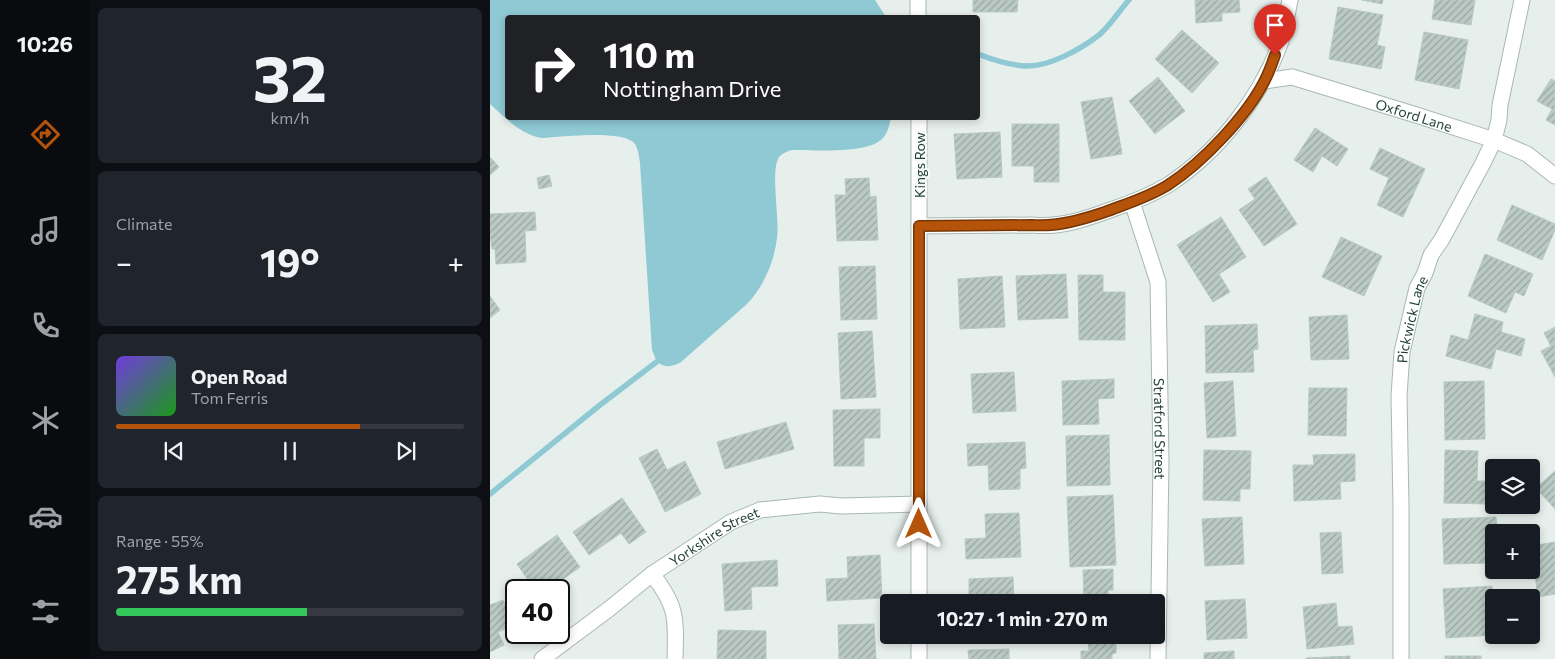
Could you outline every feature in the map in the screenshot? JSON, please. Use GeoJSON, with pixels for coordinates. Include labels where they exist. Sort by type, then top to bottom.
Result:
{"type":"FeatureCollection","features":[{"type":"Feature","properties":{"kind":"street"},"geometry":{"type":"LineString","coordinates":[[918,0],[918,15]]}},
{"type":"Feature","properties":{"kind":"street"},"geometry":{"type":"LineString","coordinates":[[919,226],[1032,225],[1049,227],[1091,217],[1132,202],[1168,185],[1222,139],[1244,112],[1265,81],[1281,42],[1290,0]]}},
{"type":"Feature","properties":{"kind":"street","name":"Pickwick Lane"},"geometry":{"type":"LineString","coordinates":[[1401,659],[1401,507],[1398,396],[1402,352],[1417,288],[1425,273],[1431,255],[1451,222],[1494,140],[1522,0]]}},
{"type":"Feature","properties":{"kind":"street","name":"Oxford Lane"},"geometry":{"type":"LineString","coordinates":[[1265,81],[1292,77],[1494,140],[1527,154],[1555,176]]}},
{"type":"Feature","properties":{"kind":"street","name":"Kings Row"},"geometry":{"type":"LineString","coordinates":[[919,120],[919,594]]}},
{"type":"Feature","properties":{"kind":"street","name":"Stratford Street"},"geometry":{"type":"LineString","coordinates":[[1132,202],[1158,282],[1161,461],[1158,659]]}},
{"type":"Feature","properties":{"kind":"street","name":"Yorkshire Street"},"geometry":{"type":"LineString","coordinates":[[542,659],[652,574],[731,522],[760,510],[820,504],[841,506],[919,504]]}},
{"type":"Feature","properties":{"kind":"street"},"geometry":{"type":"LineString","coordinates":[[652,574],[672,603],[676,621],[675,659]]}},
{"type":"Feature","properties":{"kind":"street"},"geometry":{"type":"LineString","coordinates":[[919,644],[919,659]]}},
{"type":"Feature","properties":{"kind":"water"},"geometry":{"type":"Polygon","coordinates":[[[490,0],[875,0],[885,15],[505,15],[505,117],[490,104],[490,0]]]}},
{"type":"Feature","properties":{"kind":"water"},"geometry":{"type":"Polygon","coordinates":[[[508,120],[890,120],[886,134],[875,144],[840,150],[792,150],[785,152],[779,157],[775,173],[777,238],[771,265],[763,282],[747,304],[681,362],[672,366],[666,366],[657,362],[652,350],[640,163],[635,144],[629,139],[606,135],[542,138],[527,133],[508,120]]]}},
{"type":"Feature","properties":{"kind":"building"},"geometry":{"type":"Polygon","coordinates":[[[973,0],[1018,0],[1017,12],[973,12],[973,0]]]}},
{"type":"Feature","properties":{"kind":"building"},"geometry":{"type":"Polygon","coordinates":[[[1195,0],[1239,0],[1240,12],[1222,13],[1222,21],[1196,23],[1195,0]]]}},
{"type":"Feature","properties":{"kind":"building"},"geometry":{"type":"Polygon","coordinates":[[[1362,0],[1383,0],[1382,4],[1362,0]]]}},
{"type":"Feature","properties":{"kind":"building"},"geometry":{"type":"Polygon","coordinates":[[[1435,0],[1475,0],[1471,25],[1432,19],[1435,0]]]}},
{"type":"Feature","properties":{"kind":"building"},"geometry":{"type":"Polygon","coordinates":[[[1338,7],[1383,15],[1377,45],[1385,47],[1381,69],[1329,59],[1338,7]]]}},
{"type":"Feature","properties":{"kind":"building"},"geometry":{"type":"Polygon","coordinates":[[[1182,30],[1219,63],[1192,93],[1155,59],[1182,30]]]}},
{"type":"Feature","properties":{"kind":"building"},"geometry":{"type":"Polygon","coordinates":[[[1424,32],[1468,40],[1459,89],[1415,80],[1424,32]]]}},
{"type":"Feature","properties":{"kind":"building"},"geometry":{"type":"Polygon","coordinates":[[[1158,77],[1185,111],[1155,134],[1129,101],[1158,77]]]}},
{"type":"Feature","properties":{"kind":"building"},"geometry":{"type":"Polygon","coordinates":[[[1551,79],[1555,81],[1555,125],[1546,120],[1552,109],[1537,101],[1551,79]]]}},
{"type":"Feature","properties":{"kind":"building"},"geometry":{"type":"Polygon","coordinates":[[[1112,97],[1122,154],[1091,159],[1081,102],[1112,97]]]}},
{"type":"Feature","properties":{"kind":"building"},"geometry":{"type":"Polygon","coordinates":[[[1012,124],[1059,124],[1059,182],[1034,182],[1034,166],[1012,166],[1012,124]]]}},
{"type":"Feature","properties":{"kind":"building"},"geometry":{"type":"Polygon","coordinates":[[[1315,128],[1348,149],[1337,166],[1322,156],[1313,172],[1294,160],[1315,128]]]}},
{"type":"Feature","properties":{"kind":"building"},"geometry":{"type":"Polygon","coordinates":[[[1000,132],[1002,177],[957,179],[954,134],[1000,132]]]}},
{"type":"Feature","properties":{"kind":"building"},"geometry":{"type":"Polygon","coordinates":[[[1380,148],[1425,169],[1403,217],[1377,205],[1389,178],[1370,169],[1380,148]]]}},
{"type":"Feature","properties":{"kind":"building"},"geometry":{"type":"Polygon","coordinates":[[[490,157],[499,167],[490,175],[490,157]]]}},
{"type":"Feature","properties":{"kind":"building"},"geometry":{"type":"Polygon","coordinates":[[[549,175],[552,186],[539,189],[537,178],[549,175]]]}},
{"type":"Feature","properties":{"kind":"building"},"geometry":{"type":"Polygon","coordinates":[[[1266,177],[1297,224],[1264,246],[1239,210],[1255,199],[1248,189],[1266,177]]]}},
{"type":"Feature","properties":{"kind":"building"},"geometry":{"type":"Polygon","coordinates":[[[869,178],[870,197],[876,196],[878,240],[837,241],[835,195],[846,195],[845,179],[869,178]]]}},
{"type":"Feature","properties":{"kind":"building"},"geometry":{"type":"Polygon","coordinates":[[[1512,205],[1555,224],[1555,230],[1542,260],[1497,240],[1512,205]]]}},
{"type":"Feature","properties":{"kind":"building"},"geometry":{"type":"Polygon","coordinates":[[[535,212],[536,230],[525,231],[526,262],[496,264],[495,249],[492,249],[490,234],[490,214],[535,212]]]}},
{"type":"Feature","properties":{"kind":"building"},"geometry":{"type":"Polygon","coordinates":[[[1221,217],[1246,257],[1219,274],[1230,292],[1213,302],[1177,245],[1221,217]]]}},
{"type":"Feature","properties":{"kind":"building"},"geometry":{"type":"Polygon","coordinates":[[[1341,237],[1382,256],[1364,296],[1322,277],[1341,237]]]}},
{"type":"Feature","properties":{"kind":"building"},"geometry":{"type":"Polygon","coordinates":[[[1485,254],[1533,274],[1524,296],[1515,292],[1506,313],[1468,296],[1485,254]]]}},
{"type":"Feature","properties":{"kind":"building"},"geometry":{"type":"Polygon","coordinates":[[[875,266],[877,319],[841,320],[839,267],[875,266]]]}},
{"type":"Feature","properties":{"kind":"building"},"geometry":{"type":"Polygon","coordinates":[[[1066,274],[1068,318],[1018,320],[1016,276],[1066,274]]]}},
{"type":"Feature","properties":{"kind":"building"},"geometry":{"type":"Polygon","coordinates":[[[1078,275],[1103,275],[1103,292],[1125,292],[1125,340],[1079,340],[1078,275]]]}},
{"type":"Feature","properties":{"kind":"building"},"geometry":{"type":"Polygon","coordinates":[[[1002,276],[1005,327],[960,329],[958,279],[1002,276]]]}},
{"type":"Feature","properties":{"kind":"building"},"geometry":{"type":"Polygon","coordinates":[[[490,296],[500,310],[490,318],[490,296]]]}},
{"type":"Feature","properties":{"kind":"building"},"geometry":{"type":"Polygon","coordinates":[[[1475,314],[1503,322],[1501,332],[1525,339],[1521,356],[1496,349],[1491,369],[1446,356],[1451,335],[1468,340],[1475,314]]]}},
{"type":"Feature","properties":{"kind":"building"},"geometry":{"type":"Polygon","coordinates":[[[1347,315],[1349,359],[1311,360],[1309,317],[1347,315]]]}},
{"type":"Feature","properties":{"kind":"building"},"geometry":{"type":"Polygon","coordinates":[[[1257,324],[1258,349],[1253,350],[1254,372],[1206,373],[1205,326],[1257,324]]]}},
{"type":"Feature","properties":{"kind":"building"},"geometry":{"type":"Polygon","coordinates":[[[1555,327],[1555,377],[1541,351],[1551,346],[1544,333],[1555,327]]]}},
{"type":"Feature","properties":{"kind":"building"},"geometry":{"type":"Polygon","coordinates":[[[872,331],[876,397],[841,399],[838,333],[872,331]]]}},
{"type":"Feature","properties":{"kind":"building"},"geometry":{"type":"Polygon","coordinates":[[[1014,372],[1016,411],[973,413],[971,374],[1014,372]]]}},
{"type":"Feature","properties":{"kind":"building"},"geometry":{"type":"Polygon","coordinates":[[[1114,379],[1114,398],[1098,399],[1099,424],[1063,425],[1062,381],[1114,379]]]}},
{"type":"Feature","properties":{"kind":"building"},"geometry":{"type":"Polygon","coordinates":[[[1233,381],[1236,436],[1207,438],[1204,383],[1233,381]]]}},
{"type":"Feature","properties":{"kind":"building"},"geometry":{"type":"Polygon","coordinates":[[[1484,381],[1485,439],[1445,440],[1444,382],[1484,381]]]}},
{"type":"Feature","properties":{"kind":"building"},"geometry":{"type":"Polygon","coordinates":[[[1309,388],[1347,388],[1346,436],[1308,435],[1309,388]]]}},
{"type":"Feature","properties":{"kind":"building"},"geometry":{"type":"Polygon","coordinates":[[[880,409],[880,438],[864,438],[864,466],[834,466],[833,410],[880,409]]]}},
{"type":"Feature","properties":{"kind":"building"},"geometry":{"type":"Polygon","coordinates":[[[786,422],[794,449],[725,469],[717,442],[786,422]]]}},
{"type":"Feature","properties":{"kind":"building"},"geometry":{"type":"Polygon","coordinates":[[[1109,435],[1110,485],[1067,486],[1066,436],[1109,435]]]}},
{"type":"Feature","properties":{"kind":"building"},"geometry":{"type":"Polygon","coordinates":[[[1025,442],[1026,468],[1020,469],[1020,489],[989,490],[988,465],[968,466],[967,444],[1025,442]]]}},
{"type":"Feature","properties":{"kind":"building"},"geometry":{"type":"Polygon","coordinates":[[[657,449],[667,470],[685,461],[701,494],[665,512],[639,458],[657,449]]]}},
{"type":"Feature","properties":{"kind":"building"},"geometry":{"type":"Polygon","coordinates":[[[1204,450],[1251,451],[1250,489],[1240,489],[1240,501],[1203,500],[1204,450]]]}},
{"type":"Feature","properties":{"kind":"building"},"geometry":{"type":"Polygon","coordinates":[[[1445,450],[1478,451],[1477,481],[1485,481],[1485,504],[1444,503],[1445,450]]]}},
{"type":"Feature","properties":{"kind":"building"},"geometry":{"type":"Polygon","coordinates":[[[1355,454],[1355,481],[1340,482],[1341,499],[1294,501],[1293,465],[1314,465],[1313,455],[1355,454]]]}},
{"type":"Feature","properties":{"kind":"building"},"geometry":{"type":"Polygon","coordinates":[[[1555,471],[1555,509],[1540,492],[1540,484],[1555,471]]]}},
{"type":"Feature","properties":{"kind":"building"},"geometry":{"type":"Polygon","coordinates":[[[1113,495],[1116,565],[1070,567],[1067,497],[1113,495]]]}},
{"type":"Feature","properties":{"kind":"building"},"geometry":{"type":"Polygon","coordinates":[[[622,498],[646,532],[629,544],[621,533],[589,555],[573,532],[622,498]]]}},
{"type":"Feature","properties":{"kind":"building"},"geometry":{"type":"Polygon","coordinates":[[[1019,513],[1021,557],[966,559],[965,539],[986,538],[985,514],[1019,513]]]}},
{"type":"Feature","properties":{"kind":"building"},"geometry":{"type":"Polygon","coordinates":[[[1242,517],[1244,564],[1205,566],[1202,519],[1242,517]]]}},
{"type":"Feature","properties":{"kind":"building"},"geometry":{"type":"Polygon","coordinates":[[[1496,517],[1496,524],[1485,524],[1485,563],[1444,564],[1442,519],[1496,517]]]}},
{"type":"Feature","properties":{"kind":"building"},"geometry":{"type":"Polygon","coordinates":[[[1341,532],[1343,573],[1322,574],[1320,533],[1341,532]]]}},
{"type":"Feature","properties":{"kind":"building"},"geometry":{"type":"Polygon","coordinates":[[[557,535],[580,567],[563,579],[527,579],[517,564],[557,535]]]}},
{"type":"Feature","properties":{"kind":"building"},"geometry":{"type":"Polygon","coordinates":[[[1555,542],[1555,594],[1540,597],[1540,589],[1537,589],[1536,579],[1540,579],[1540,544],[1555,542]]]}},
{"type":"Feature","properties":{"kind":"building"},"geometry":{"type":"Polygon","coordinates":[[[880,555],[882,594],[880,594],[880,598],[827,601],[826,579],[848,578],[847,557],[880,555]]]}},
{"type":"Feature","properties":{"kind":"building"},"geometry":{"type":"Polygon","coordinates":[[[777,560],[778,586],[751,587],[752,609],[725,611],[722,564],[777,560]]]}},
{"type":"Feature","properties":{"kind":"building"},"geometry":{"type":"Polygon","coordinates":[[[1113,569],[1113,590],[1108,590],[1108,594],[1084,594],[1083,570],[1113,569]]]}},
{"type":"Feature","properties":{"kind":"building"},"geometry":{"type":"Polygon","coordinates":[[[1013,577],[1014,594],[969,594],[969,579],[1013,577]]]}},
{"type":"Feature","properties":{"kind":"building"},"geometry":{"type":"Polygon","coordinates":[[[1492,586],[1492,589],[1485,589],[1485,636],[1446,638],[1443,589],[1492,586]]]}},
{"type":"Feature","properties":{"kind":"building"},"geometry":{"type":"Polygon","coordinates":[[[1245,599],[1247,638],[1207,640],[1205,601],[1245,599]]]}},
{"type":"Feature","properties":{"kind":"building"},"geometry":{"type":"Polygon","coordinates":[[[503,600],[505,605],[505,629],[498,632],[504,645],[490,652],[490,605],[503,600]]]}},
{"type":"Feature","properties":{"kind":"building"},"geometry":{"type":"Polygon","coordinates":[[[1336,603],[1338,627],[1352,626],[1354,644],[1307,649],[1303,607],[1336,603]]]}},
{"type":"Feature","properties":{"kind":"building"},"geometry":{"type":"Polygon","coordinates":[[[874,624],[876,659],[839,659],[838,625],[874,624]]]}},
{"type":"Feature","properties":{"kind":"building"},"geometry":{"type":"Polygon","coordinates":[[[718,630],[766,631],[766,659],[717,659],[718,630]]]}},
{"type":"Feature","properties":{"kind":"building"},"geometry":{"type":"Polygon","coordinates":[[[1088,644],[1116,644],[1116,653],[1112,654],[1112,659],[1081,659],[1081,651],[1089,651],[1088,644]]]}},
{"type":"Feature","properties":{"kind":"building"},"geometry":{"type":"Polygon","coordinates":[[[1009,649],[1009,659],[969,659],[968,650],[1009,649]]]}},
{"type":"Feature","properties":{"kind":"building"},"geometry":{"type":"Polygon","coordinates":[[[1234,651],[1234,659],[1204,659],[1204,653],[1234,651]]]}},
{"type":"Feature","properties":{"kind":"building"},"geometry":{"type":"Polygon","coordinates":[[[1350,656],[1350,659],[1306,659],[1306,658],[1350,656]]]}},
{"type":"Feature","properties":{"kind":"building"},"geometry":{"type":"Polygon","coordinates":[[[1445,656],[1481,656],[1481,659],[1445,659],[1445,656]]]}},
{"type":"Feature","properties":{"kind":"waterway"},"geometry":{"type":"LineString","coordinates":[[980,55],[1013,65],[1035,66],[1045,64],[1074,51],[1099,35],[1129,0]]}},
{"type":"Feature","properties":{"kind":"waterway"},"geometry":{"type":"LineString","coordinates":[[490,494],[663,357]]}},
{"type":"Feature","properties":{"kind":"route"},"geometry":{"type":"LineString","coordinates":[[919,524],[919,226],[1032,225],[1049,227],[1091,217],[1132,202],[1168,185],[1222,139],[1244,112],[1265,81],[1275,55]]}}]}
